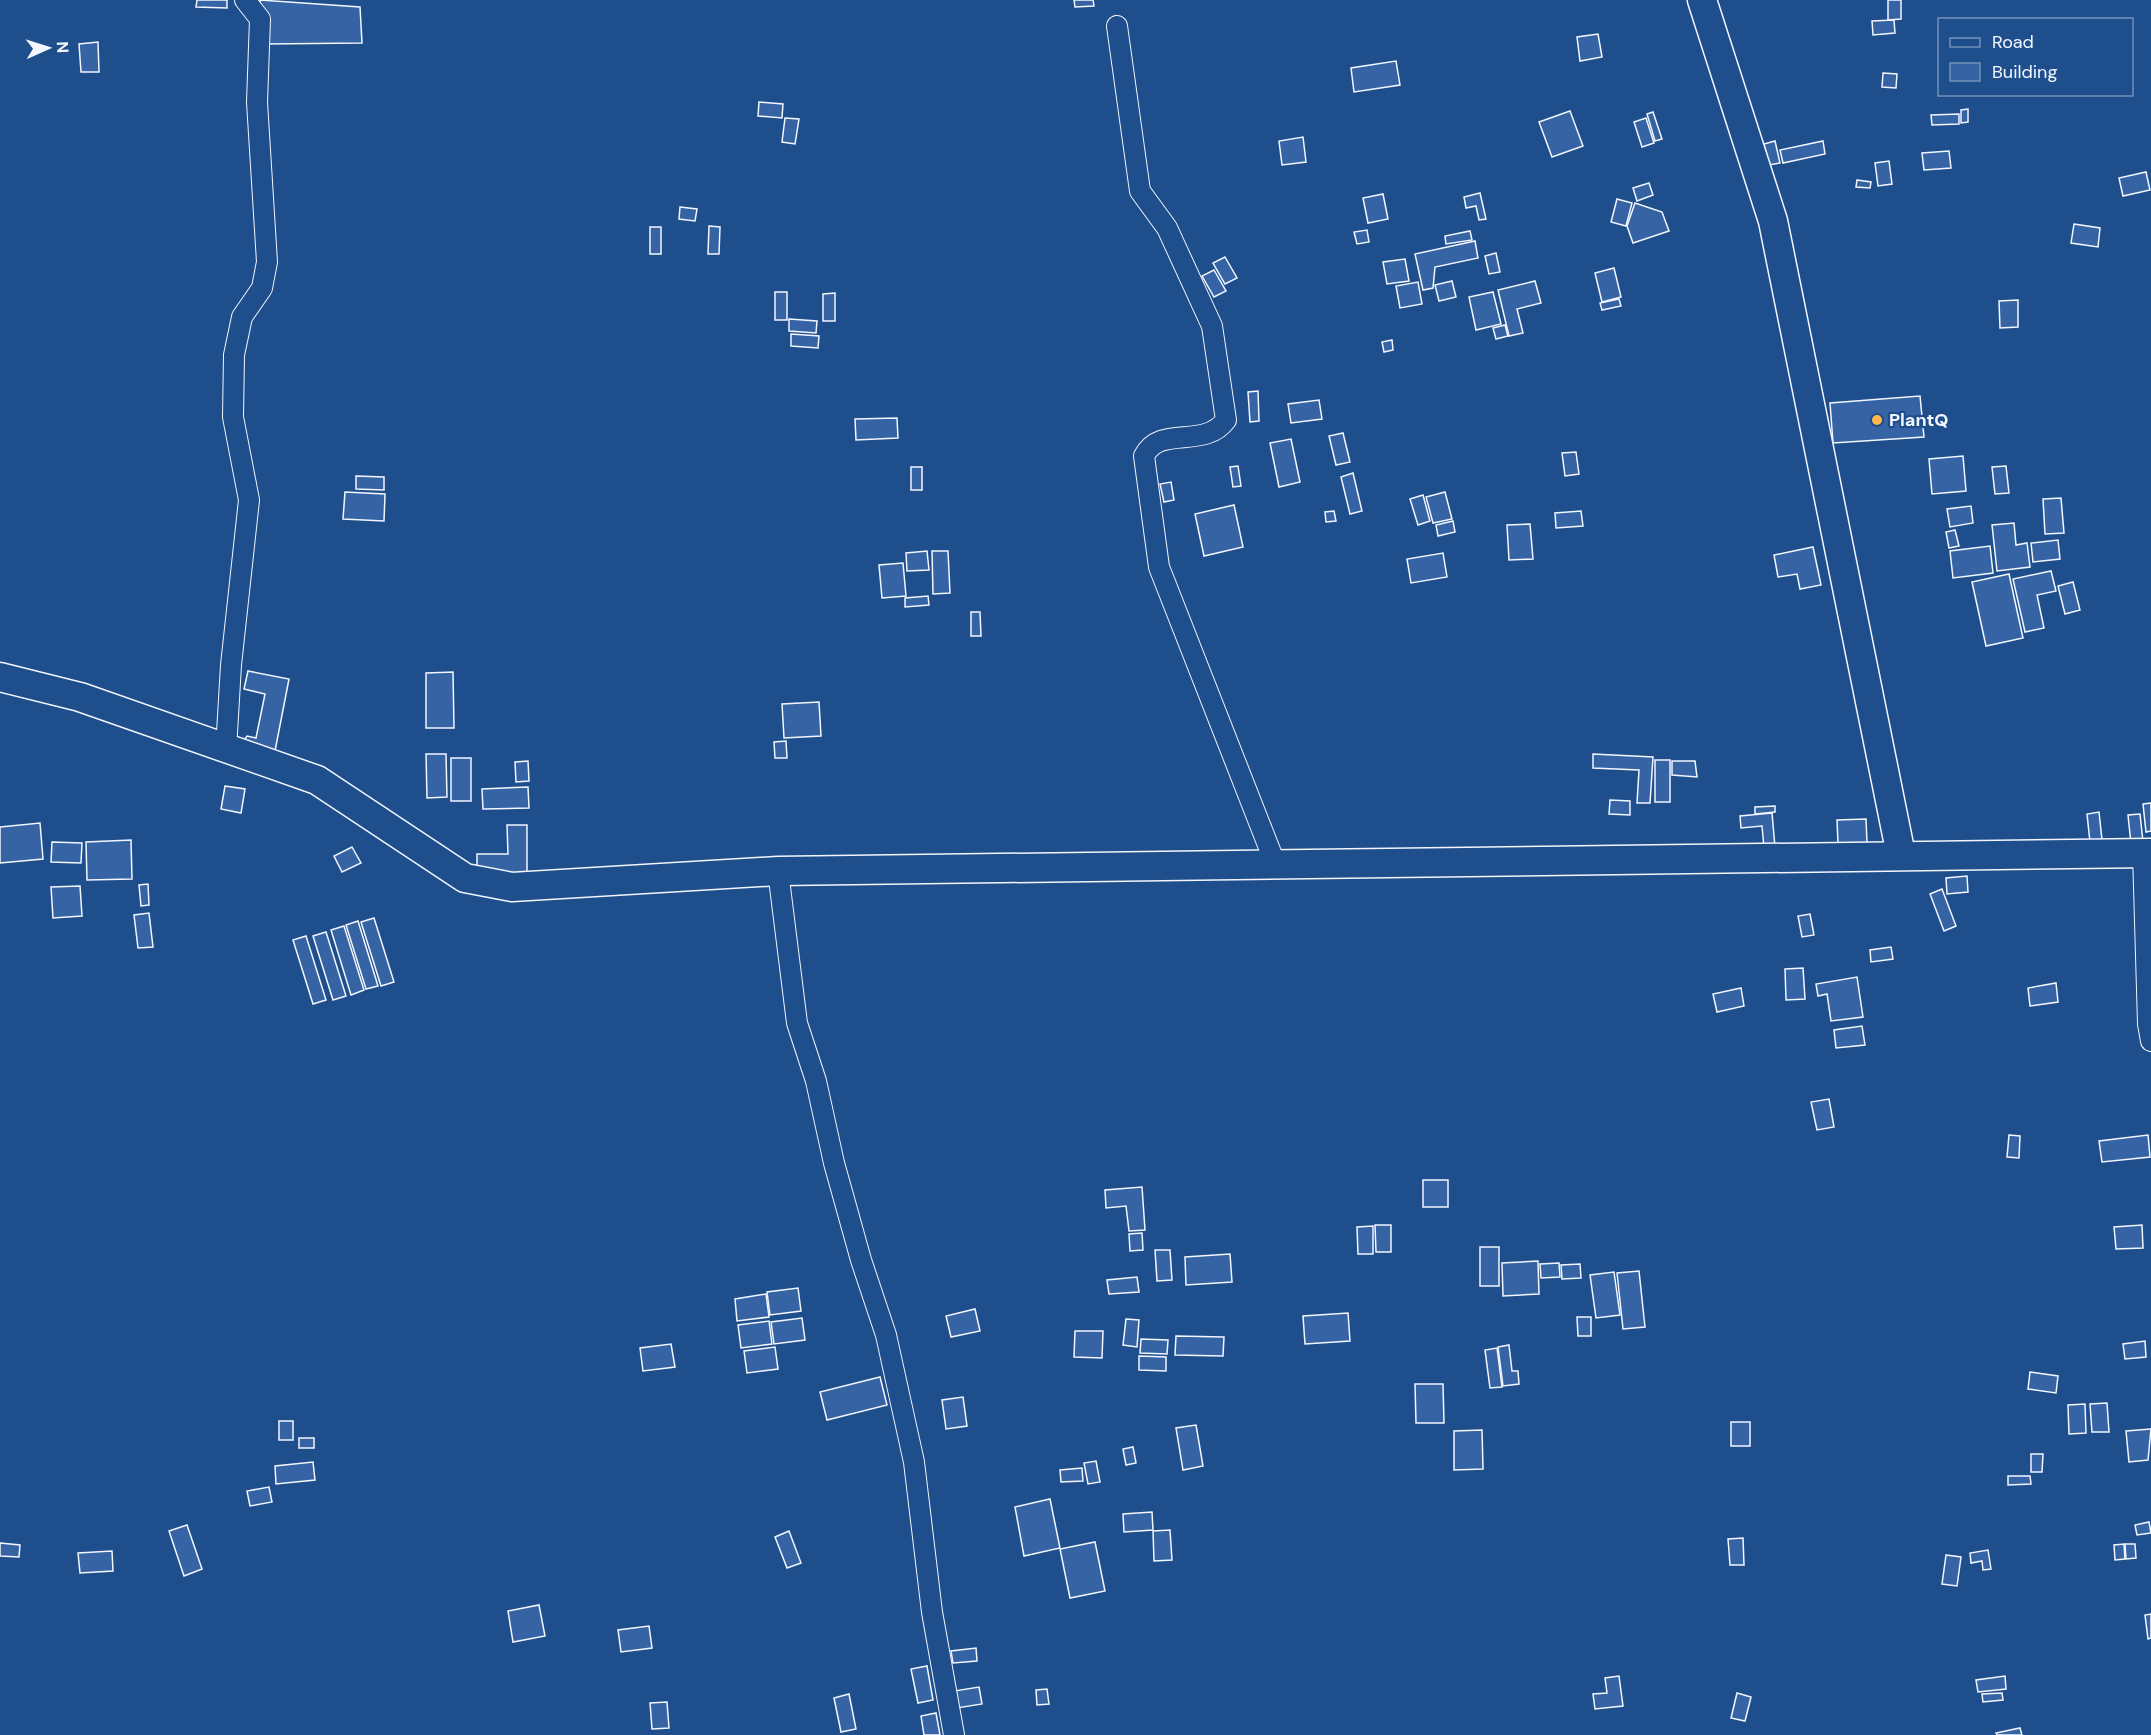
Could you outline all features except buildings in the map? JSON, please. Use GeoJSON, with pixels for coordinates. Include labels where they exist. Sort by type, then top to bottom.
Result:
{"type":"FeatureCollection","features":[{"type":"Feature","properties":{"kind":"street"},"geometry":{"type":"LineString","coordinates":[[226,750],[231,665],[249,500],[233,417],[234,355],[242,316],[262,288],[267,262],[257,102],[260,19],[245,0]]}},
{"type":"Feature","properties":{"kind":"street"},"geometry":{"type":"LineString","coordinates":[[1702,0],[1773,221],[1901,855]]}},
{"type":"Feature","properties":{"kind":"street"},"geometry":{"type":"LineString","coordinates":[[1117,26],[1140,191],[1167,228],[1212,326],[1226,420],[1211,434],[1160,441],[1149,447],[1144,456],[1159,567],[1275,863]]}},
{"type":"Feature","properties":{"kind":"street"},"geometry":{"type":"LineString","coordinates":[[0,677],[80,697],[317,780],[465,878],[512,887],[778,870],[2147,853],[2148,1024],[2151,1041]]}},
{"type":"Feature","properties":{"kind":"street"},"geometry":{"type":"LineString","coordinates":[[778,870],[796,1023],[816,1081],[834,1163],[861,1260],[886,1335],[915,1462],[933,1612],[954,1735]]}},
{"type":"Feature","properties":{"kind":"place","name":"PlantQ"},"geometry":{"type":"Point","coordinates":[1877,420]}}]}
